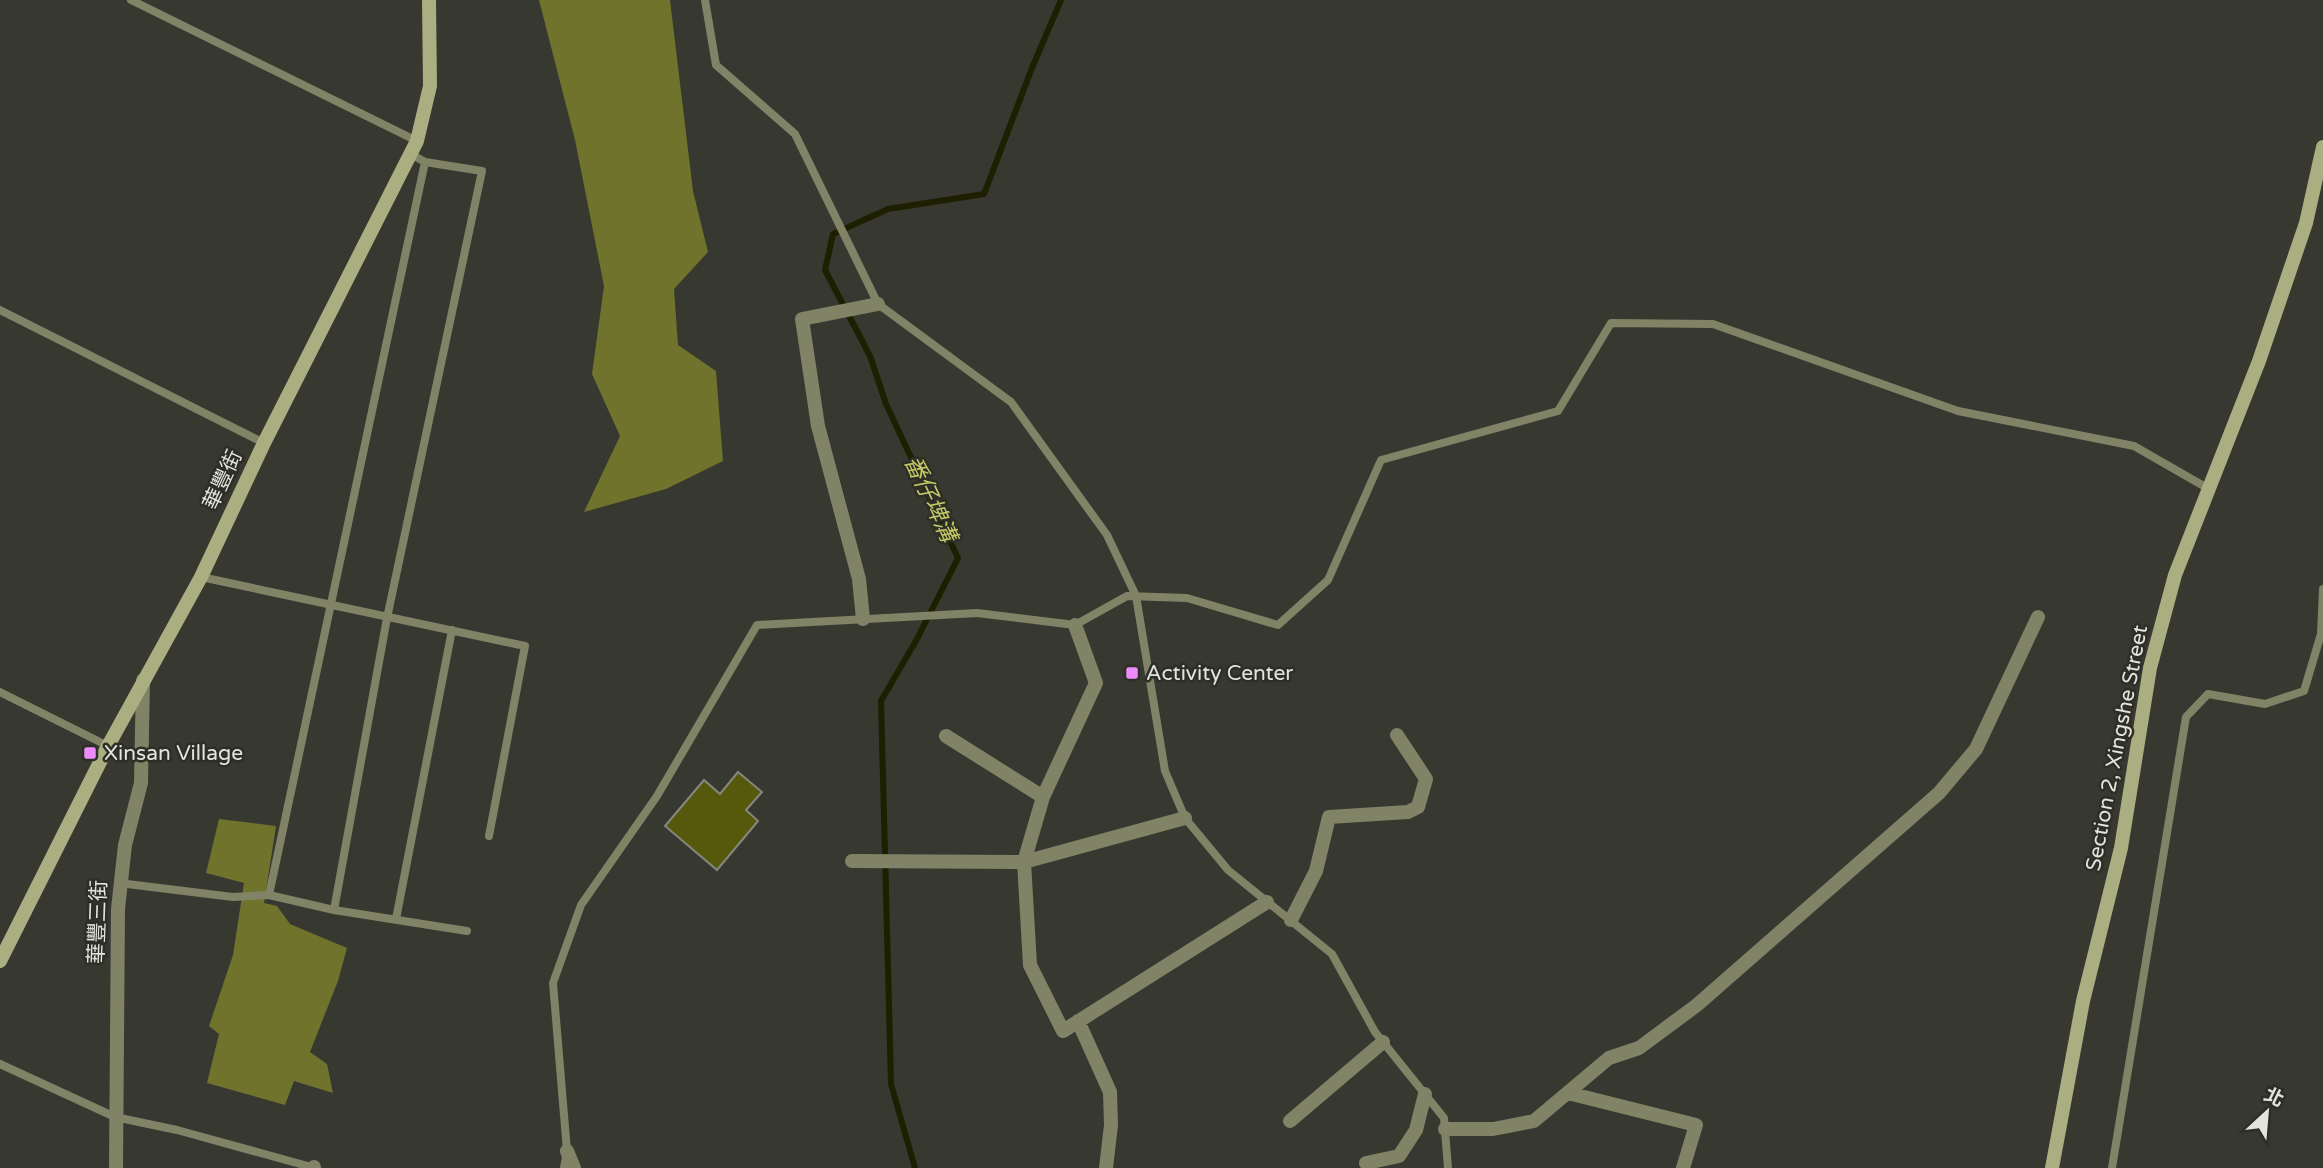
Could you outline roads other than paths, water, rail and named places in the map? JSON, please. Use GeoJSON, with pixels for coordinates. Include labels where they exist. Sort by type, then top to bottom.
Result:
{"type":"FeatureCollection","features":[{"type":"Feature","properties":{"kind":"street","name":"華豐街"},"geometry":{"type":"LineString","coordinates":[[0,961],[108,746],[201,577],[264,443],[413,147],[430,86],[429,0]]}},
{"type":"Feature","properties":{"kind":"street","name":"Section 2, Xingshe Street"},"geometry":{"type":"LineString","coordinates":[[2052,1168],[2083,1001],[2121,848],[2150,668],[2175,575],[2259,361],[2306,223],[2323,147]]}},
{"type":"Feature","properties":{"kind":"street"},"geometry":{"type":"LineString","coordinates":[[863,619],[859,579],[818,426],[802,318],[878,304]]}},
{"type":"Feature","properties":{"kind":"street"},"geometry":{"type":"LineString","coordinates":[[1445,1129],[1493,1129],[1534,1121],[1609,1058],[1639,1048],[1697,1006],[1939,793],[1976,749],[2038,617]]}},
{"type":"Feature","properties":{"kind":"street"},"geometry":{"type":"LineString","coordinates":[[1075,625],[1096,683],[1043,797],[1024,862],[1030,965],[1063,1031],[1267,902]]}},
{"type":"Feature","properties":{"kind":"street","name":"華豐三街"},"geometry":{"type":"LineString","coordinates":[[116,1168],[119,883],[125,845],[141,783],[143,680]]}},
{"type":"Feature","properties":{"kind":"street"},"geometry":{"type":"LineString","coordinates":[[1291,920],[1316,871],[1329,817],[1408,812],[1418,807],[1426,779],[1398,735]]}},
{"type":"Feature","properties":{"kind":"street"},"geometry":{"type":"LineString","coordinates":[[946,736],[1043,797]]}},
{"type":"Feature","properties":{"kind":"street"},"geometry":{"type":"LineString","coordinates":[[852,861],[1024,862],[1185,818]]}},
{"type":"Feature","properties":{"kind":"street"},"geometry":{"type":"LineString","coordinates":[[1078,1021],[1110,1092],[1111,1125],[1106,1168]]}},
{"type":"Feature","properties":{"kind":"street"},"geometry":{"type":"LineString","coordinates":[[1290,1121],[1383,1041]]}},
{"type":"Feature","properties":{"kind":"street"},"geometry":{"type":"LineString","coordinates":[[1568,1093],[1696,1125],[1683,1168]]}},
{"type":"Feature","properties":{"kind":"street"},"geometry":{"type":"LineString","coordinates":[[1366,1163],[1399,1156],[1416,1130],[1425,1094]]}},
{"type":"Feature","properties":{"kind":"street"},"geometry":{"type":"LineString","coordinates":[[567,1152],[574,1168]]}},
{"type":"Feature","properties":{"kind":"lane"},"geometry":{"type":"LineString","coordinates":[[131,0],[413,147],[425,162],[482,171],[387,618],[334,910]]}},
{"type":"Feature","properties":{"kind":"lane"},"geometry":{"type":"LineString","coordinates":[[705,0],[716,65],[795,134],[878,304],[1011,402],[1108,535],[1136,596],[1165,771],[1185,818],[1228,870],[1332,954],[1383,1041],[1444,1118],[1448,1168]]}},
{"type":"Feature","properties":{"kind":"lane"},"geometry":{"type":"LineString","coordinates":[[269,895],[425,162]]}},
{"type":"Feature","properties":{"kind":"lane"},"geometry":{"type":"LineString","coordinates":[[0,310],[264,443]]}},
{"type":"Feature","properties":{"kind":"lane"},"geometry":{"type":"LineString","coordinates":[[564,1168],[567,1152],[553,983],[581,905],[657,796],[757,625],[977,613],[1075,625],[1127,596],[1136,596],[1187,598],[1279,625],[1328,580],[1381,460],[1558,411],[1611,323],[1713,324],[1958,411],[2134,446],[2210,489]]}},
{"type":"Feature","properties":{"kind":"lane"},"geometry":{"type":"LineString","coordinates":[[201,577],[525,646],[489,836]]}},
{"type":"Feature","properties":{"kind":"lane"},"geometry":{"type":"LineString","coordinates":[[2112,1168],[2186,717],[2208,694],[2265,704],[2304,691],[2321,634],[2323,589]]}},
{"type":"Feature","properties":{"kind":"lane"},"geometry":{"type":"LineString","coordinates":[[396,919],[452,630]]}},
{"type":"Feature","properties":{"kind":"lane"},"geometry":{"type":"LineString","coordinates":[[0,692],[108,746]]}},
{"type":"Feature","properties":{"kind":"lane"},"geometry":{"type":"LineString","coordinates":[[119,883],[233,897],[269,895],[334,910],[467,931]]}},
{"type":"Feature","properties":{"kind":"lane"},"geometry":{"type":"LineString","coordinates":[[0,1064],[115,1117],[177,1129],[314,1168]]}},
{"type":"Feature","properties":{"kind":"waterway","name":"番仔埤溝"},"geometry":{"type":"LineString","coordinates":[[915,1168],[891,1084],[881,701],[917,639],[958,558],[886,404],[870,356],[825,270],[833,234],[888,209],[984,194],[1061,0]]}},
{"type":"Feature","properties":{"kind":"place","name":"Activity Center"},"geometry":{"type":"Point","coordinates":[1132,673]}},
{"type":"Feature","properties":{"kind":"place","name":"Xinsan Village"},"geometry":{"type":"Point","coordinates":[90,753]}}]}
